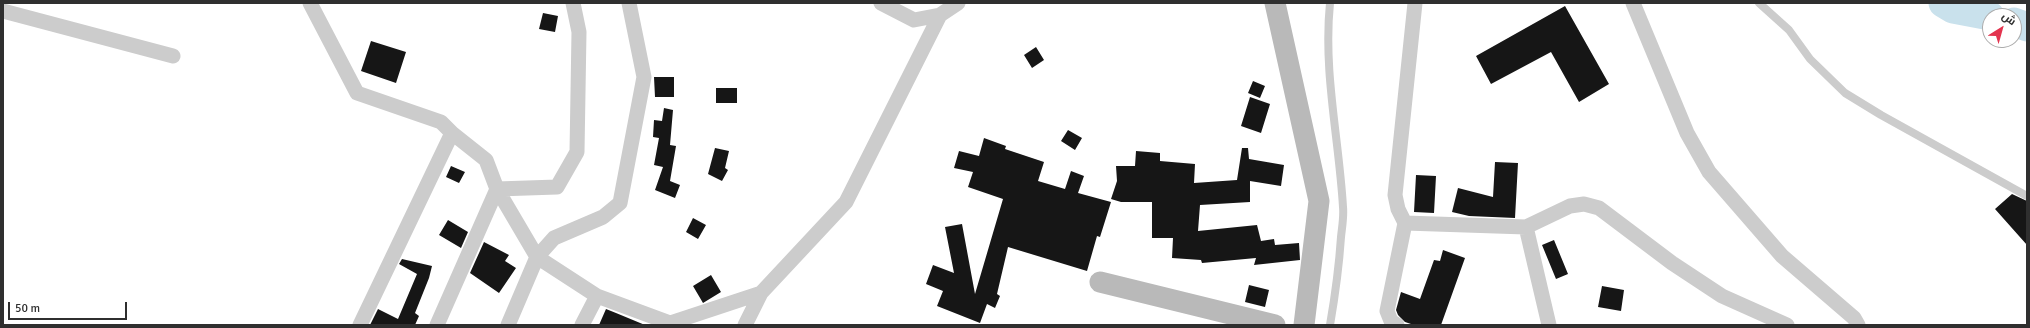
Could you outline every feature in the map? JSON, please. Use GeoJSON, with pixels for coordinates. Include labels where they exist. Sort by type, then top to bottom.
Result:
{"type":"FeatureCollection","features":[{"type":"Feature","properties":{"kind":"street"},"geometry":{"type":"LineString","coordinates":[[310,3],[357,93],[441,122],[452,133],[486,160],[497,189],[537,257],[597,296],[668,324],[761,293]]}},
{"type":"Feature","properties":{"kind":"street"},"geometry":{"type":"LineString","coordinates":[[497,189],[557,187],[577,152],[579,32],[573,3]]}},
{"type":"Feature","properties":{"kind":"street"},"geometry":{"type":"LineString","coordinates":[[508,325],[537,257],[554,238],[603,217],[620,204],[644,77],[629,3]]}},
{"type":"Feature","properties":{"kind":"street"},"geometry":{"type":"LineString","coordinates":[[881,3],[914,20],[940,14],[958,3]]}},
{"type":"Feature","properties":{"kind":"street"},"geometry":{"type":"LineString","coordinates":[[1276,3],[1319,201],[1304,325]]}},
{"type":"Feature","properties":{"kind":"street"},"geometry":{"type":"LineString","coordinates":[[1397,325],[1391,321],[1387,310],[1405,223],[1398,209],[1395,194],[1415,3]]}},
{"type":"Feature","properties":{"kind":"street"},"geometry":{"type":"LineString","coordinates":[[1633,3],[1687,133],[1709,172],[1782,256],[1854,318],[1858,325]]}},
{"type":"Feature","properties":{"kind":"street"},"geometry":{"type":"LineString","coordinates":[[3,10],[173,56]]}},
{"type":"Feature","properties":{"kind":"street"},"geometry":{"type":"LineString","coordinates":[[744,325],[761,293],[846,202],[940,14]]}},
{"type":"Feature","properties":{"kind":"street"},"geometry":{"type":"LineString","coordinates":[[360,325],[452,133]]}},
{"type":"Feature","properties":{"kind":"street"},"geometry":{"type":"LineString","coordinates":[[437,325],[497,189]]}},
{"type":"Feature","properties":{"kind":"street"},"geometry":{"type":"LineString","coordinates":[[1405,223],[1526,228],[1570,206],[1584,204],[1599,208],[1672,263],[1722,296],[1788,325]]}},
{"type":"Feature","properties":{"kind":"street"},"geometry":{"type":"LineString","coordinates":[[1526,228],[1549,325]]}},
{"type":"Feature","properties":{"kind":"street"},"geometry":{"type":"LineString","coordinates":[[1100,282],[1275,325]]}},
{"type":"Feature","properties":{"kind":"street"},"geometry":{"type":"LineString","coordinates":[[582,325],[597,296]]}},
{"type":"Feature","properties":{"kind":"lane"},"geometry":{"type":"LineString","coordinates":[[1330,3],[1330,75],[1343,208],[1338,277],[1330,325]]}},
{"type":"Feature","properties":{"kind":"lane"},"geometry":{"type":"LineString","coordinates":[[1759,3],[1789,30],[1810,59],[1845,93],[1881,115],[2027,196]]}},
{"type":"Feature","properties":{"kind":"building"},"geometry":{"type":"Polygon","coordinates":[[[1565,6],[1609,84],[1579,102],[1551,52],[1491,84],[1476,56],[1565,6]]]}},
{"type":"Feature","properties":{"kind":"building"},"geometry":{"type":"Polygon","coordinates":[[[543,13],[558,16],[555,32],[539,29],[543,13]]]}},
{"type":"Feature","properties":{"kind":"building"},"geometry":{"type":"Polygon","coordinates":[[[371,41],[406,52],[396,83],[361,71],[371,41]]]}},
{"type":"Feature","properties":{"kind":"building"},"geometry":{"type":"Polygon","coordinates":[[[1036,47],[1044,60],[1032,68],[1024,55],[1036,47]]]}},
{"type":"Feature","properties":{"kind":"building"},"geometry":{"type":"Polygon","coordinates":[[[654,77],[674,77],[674,97],[655,97],[654,77]]]}},
{"type":"Feature","properties":{"kind":"building"},"geometry":{"type":"Polygon","coordinates":[[[1253,81],[1265,86],[1260,98],[1248,93],[1253,81]]]}},
{"type":"Feature","properties":{"kind":"building"},"geometry":{"type":"Polygon","coordinates":[[[716,88],[737,88],[737,103],[716,103],[716,88]]]}},
{"type":"Feature","properties":{"kind":"building"},"geometry":{"type":"Polygon","coordinates":[[[1250,97],[1270,104],[1261,133],[1241,126],[1250,97]]]}},
{"type":"Feature","properties":{"kind":"building"},"geometry":{"type":"Polygon","coordinates":[[[664,108],[673,110],[670,145],[676,146],[670,181],[680,185],[675,198],[655,190],[663,167],[654,165],[659,138],[653,137],[654,120],[662,121],[664,108]]]}},
{"type":"Feature","properties":{"kind":"building"},"geometry":{"type":"Polygon","coordinates":[[[1068,130],[1082,138],[1075,150],[1061,141],[1068,130]]]}},
{"type":"Feature","properties":{"kind":"building"},"geometry":{"type":"Polygon","coordinates":[[[984,138],[1006,146],[1005,149],[1044,162],[1038,181],[1065,189],[1071,171],[1084,176],[1078,193],[1111,202],[1100,237],[1097,236],[1087,271],[1008,247],[997,294],[1000,296],[995,308],[987,304],[980,323],[937,306],[943,291],[926,284],[933,265],[954,273],[945,227],[962,224],[975,294],[1003,199],[968,187],[973,172],[954,168],[959,151],[979,156],[984,138]]]}},
{"type":"Feature","properties":{"kind":"building"},"geometry":{"type":"Polygon","coordinates":[[[715,148],[729,151],[725,168],[728,170],[722,181],[708,174],[715,148]]]}},
{"type":"Feature","properties":{"kind":"building"},"geometry":{"type":"Polygon","coordinates":[[[1242,148],[1248,148],[1249,159],[1284,165],[1281,186],[1250,181],[1250,202],[1200,205],[1198,231],[1257,225],[1261,241],[1274,239],[1275,245],[1299,243],[1300,260],[1254,265],[1256,258],[1202,263],[1201,260],[1172,258],[1173,238],[1152,238],[1152,202],[1121,202],[1111,199],[1117,181],[1116,166],[1135,166],[1136,151],[1160,153],[1160,161],[1195,164],[1194,183],[1237,180],[1242,148]]]}},
{"type":"Feature","properties":{"kind":"building"},"geometry":{"type":"Polygon","coordinates":[[[1495,162],[1518,163],[1515,218],[1469,216],[1452,212],[1458,188],[1493,197],[1495,162]]]}},
{"type":"Feature","properties":{"kind":"building"},"geometry":{"type":"Polygon","coordinates":[[[451,166],[465,172],[459,183],[446,177],[451,166]]]}},
{"type":"Feature","properties":{"kind":"building"},"geometry":{"type":"Polygon","coordinates":[[[1416,175],[1436,176],[1434,213],[1414,212],[1416,175]]]}},
{"type":"Feature","properties":{"kind":"building"},"geometry":{"type":"Polygon","coordinates":[[[2012,194],[2027,201],[2027,245],[1995,209],[2012,194]]]}},
{"type":"Feature","properties":{"kind":"building"},"geometry":{"type":"Polygon","coordinates":[[[693,218],[706,225],[698,239],[686,232],[693,218]]]}},
{"type":"Feature","properties":{"kind":"building"},"geometry":{"type":"Polygon","coordinates":[[[448,220],[468,232],[461,248],[439,235],[448,220]]]}},
{"type":"Feature","properties":{"kind":"building"},"geometry":{"type":"Polygon","coordinates":[[[1554,240],[1568,274],[1556,279],[1542,245],[1554,240]]]}},
{"type":"Feature","properties":{"kind":"building"},"geometry":{"type":"Polygon","coordinates":[[[484,242],[509,255],[505,261],[516,268],[499,293],[470,273],[484,242]]]}},
{"type":"Feature","properties":{"kind":"building"},"geometry":{"type":"Polygon","coordinates":[[[1443,250],[1465,258],[1441,325],[1414,325],[1405,322],[1398,315],[1396,310],[1401,292],[1420,299],[1434,260],[1440,261],[1443,250]]]}},
{"type":"Feature","properties":{"kind":"building"},"geometry":{"type":"Polygon","coordinates":[[[402,259],[432,266],[429,278],[415,313],[419,316],[415,325],[370,325],[378,309],[398,319],[417,274],[399,264],[402,259]]]}},
{"type":"Feature","properties":{"kind":"building"},"geometry":{"type":"Polygon","coordinates":[[[711,275],[721,292],[703,303],[693,286],[711,275]]]}},
{"type":"Feature","properties":{"kind":"building"},"geometry":{"type":"Polygon","coordinates":[[[1249,285],[1269,290],[1265,307],[1245,302],[1249,285]]]}},
{"type":"Feature","properties":{"kind":"building"},"geometry":{"type":"Polygon","coordinates":[[[1602,286],[1624,290],[1621,311],[1598,307],[1602,286]]]}},
{"type":"Feature","properties":{"kind":"building"},"geometry":{"type":"Polygon","coordinates":[[[606,309],[616,313],[645,325],[599,325],[606,309]]]}},
{"type":"Feature","properties":{"kind":"waterway"},"geometry":{"type":"LineString","coordinates":[[1943,3],[1953,9],[1982,14]]}},
{"type":"Feature","properties":{"kind":"waterway"},"geometry":{"type":"LineString","coordinates":[[2022,25],[2027,27]]}}]}
